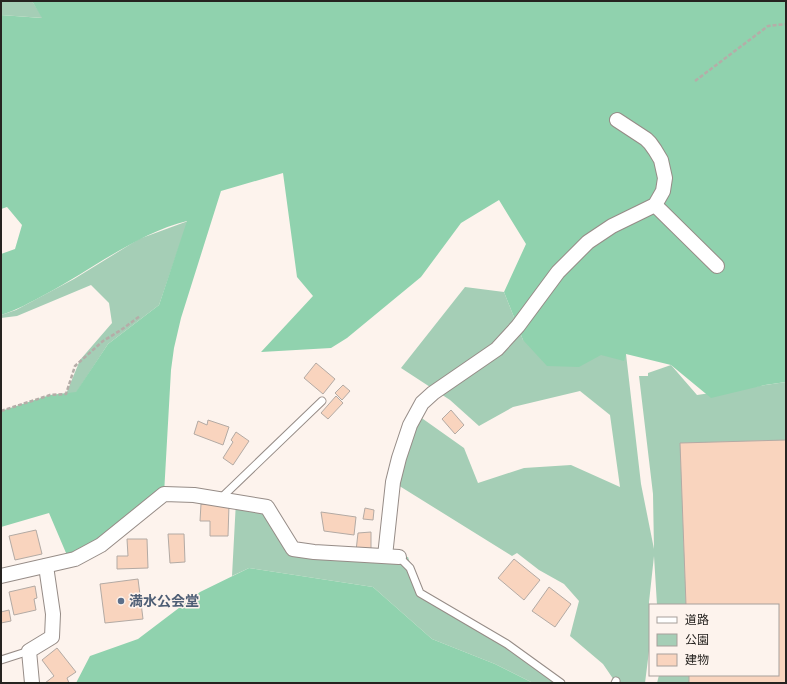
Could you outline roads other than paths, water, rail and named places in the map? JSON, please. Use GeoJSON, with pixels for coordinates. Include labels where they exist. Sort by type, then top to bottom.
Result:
{"type":"FeatureCollection","features":[{"type":"Feature","properties":{"kind":"street"},"geometry":{"type":"LineString","coordinates":[[385,556],[393,482],[410,425],[422,403],[433,393],[497,349],[518,326],[558,272],[588,242],[612,226],[655,205],[663,191],[665,178],[661,160],[650,143],[634,130],[617,120]]}},
{"type":"Feature","properties":{"kind":"street"},"geometry":{"type":"LineString","coordinates":[[655,205],[717,266]]}},
{"type":"Feature","properties":{"kind":"street"},"geometry":{"type":"LineString","coordinates":[[1,576],[75,559],[101,545],[164,494],[194,495],[267,506],[293,549],[314,552],[399,557]]}},
{"type":"Feature","properties":{"kind":"street"},"geometry":{"type":"LineString","coordinates":[[32,683],[29,651],[52,637],[53,614],[46,566]]}},
{"type":"Feature","properties":{"kind":"lane"},"geometry":{"type":"LineString","coordinates":[[220,499],[322,401]]}},
{"type":"Feature","properties":{"kind":"lane"},"geometry":{"type":"LineString","coordinates":[[399,557],[410,568],[420,593],[507,644],[561,683]]}},
{"type":"Feature","properties":{"kind":"lane"},"geometry":{"type":"LineString","coordinates":[[1,660],[29,651]]}},
{"type":"Feature","properties":{"kind":"place","name":"満水公会堂"},"geometry":{"type":"Point","coordinates":[121,601]}}]}
